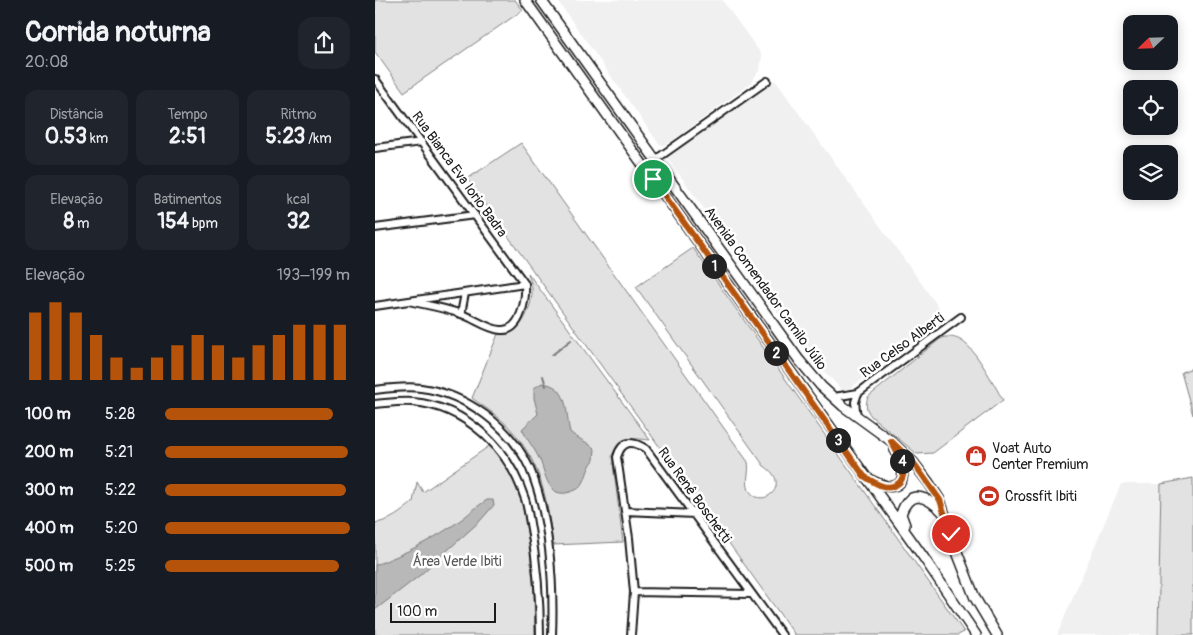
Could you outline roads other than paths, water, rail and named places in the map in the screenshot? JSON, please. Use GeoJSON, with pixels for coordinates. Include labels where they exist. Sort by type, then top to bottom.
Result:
{"type":"FeatureCollection","features":[{"type":"Feature","properties":{"kind":"main road","name":"Avenida Comendador Camilo Júlio"},"geometry":{"type":"LineString","coordinates":[[525,0],[924,558],[976,635]]}},
{"type":"Feature","properties":{"kind":"main road","name":"Avenida Comendador Camilo Júlio"},"geometry":{"type":"LineString","coordinates":[[541,0],[799,360],[821,386],[891,441],[913,462],[929,483],[940,500],[975,598],[997,635]]}},
{"type":"Feature","properties":{"kind":"main road"},"geometry":{"type":"LineString","coordinates":[[864,476],[879,485],[890,487],[900,482],[904,473],[902,462],[891,441]]}},
{"type":"Feature","properties":{"kind":"main road"},"geometry":{"type":"LineString","coordinates":[[924,558],[902,522],[901,514],[903,507],[911,499],[925,498],[945,515]]}},
{"type":"Feature","properties":{"kind":"street","name":"Rua Bianca Eva Iorio Badra"},"geometry":{"type":"LineString","coordinates":[[375,79],[525,284]]}},
{"type":"Feature","properties":{"kind":"street"},"geometry":{"type":"LineString","coordinates":[[655,160],[767,80]]}},
{"type":"Feature","properties":{"kind":"street"},"geometry":{"type":"LineString","coordinates":[[375,148],[422,142]]}},
{"type":"Feature","properties":{"kind":"street"},"geometry":{"type":"LineString","coordinates":[[375,228],[475,214]]}},
{"type":"Feature","properties":{"kind":"street"},"geometry":{"type":"LineString","coordinates":[[375,306],[409,301],[465,293],[525,284],[526,296],[519,318],[509,328],[501,330],[461,314],[409,301]]}},
{"type":"Feature","properties":{"kind":"street"},"geometry":{"type":"LineString","coordinates":[[461,314],[465,293]]}},
{"type":"Feature","properties":{"kind":"street","name":"Rua Celso Alberti"},"geometry":{"type":"LineString","coordinates":[[834,397],[858,393],[961,317]]}},
{"type":"Feature","properties":{"kind":"street"},"geometry":{"type":"LineString","coordinates":[[375,390],[398,387],[439,391],[468,404],[485,415],[503,430],[518,447],[532,474],[539,493],[543,515],[552,576],[552,635]]}},
{"type":"Feature","properties":{"kind":"street","name":"Rua Celso Alberti"},"geometry":{"type":"LineString","coordinates":[[857,416],[855,402],[858,393]]}},
{"type":"Feature","properties":{"kind":"street"},"geometry":{"type":"LineString","coordinates":[[375,404],[398,402],[431,405],[470,423],[500,449],[510,464],[526,500],[536,557],[540,635]]}},
{"type":"Feature","properties":{"kind":"street","name":"Rua Renê Boschetti"},"geometry":{"type":"LineString","coordinates":[[631,635],[634,592],[629,538],[617,457],[622,446],[629,442],[635,442],[646,449],[687,502],[782,635]]}},
{"type":"Feature","properties":{"kind":"street"},"geometry":{"type":"LineString","coordinates":[[677,513],[685,508],[687,502]]}},
{"type":"Feature","properties":{"kind":"street"},"geometry":{"type":"LineString","coordinates":[[625,511],[695,514]]}},
{"type":"Feature","properties":{"kind":"street"},"geometry":{"type":"LineString","coordinates":[[728,594],[737,590],[743,582]]}},
{"type":"Feature","properties":{"kind":"street"},"geometry":{"type":"LineString","coordinates":[[634,592],[751,594]]}},
{"type":"Feature","properties":{"kind":"waterway"},"geometry":{"type":"LineString","coordinates":[[552,355],[571,340]]}},
{"type":"Feature","properties":{"kind":"waterway"},"geometry":{"type":"LineString","coordinates":[[543,376],[546,386]]}},
{"type":"Feature","properties":{"kind":"place","name":"Voat Auto Center Premium"},"geometry":{"type":"Point","coordinates":[976,456]}},
{"type":"Feature","properties":{"kind":"place","name":"Crossfit Ibiti"},"geometry":{"type":"Point","coordinates":[989,496]}},
{"type":"Feature","properties":{"kind":"park label","name":"Área Verde Ibiti"},"geometry":{"type":"Point","coordinates":[457,561]}}]}
